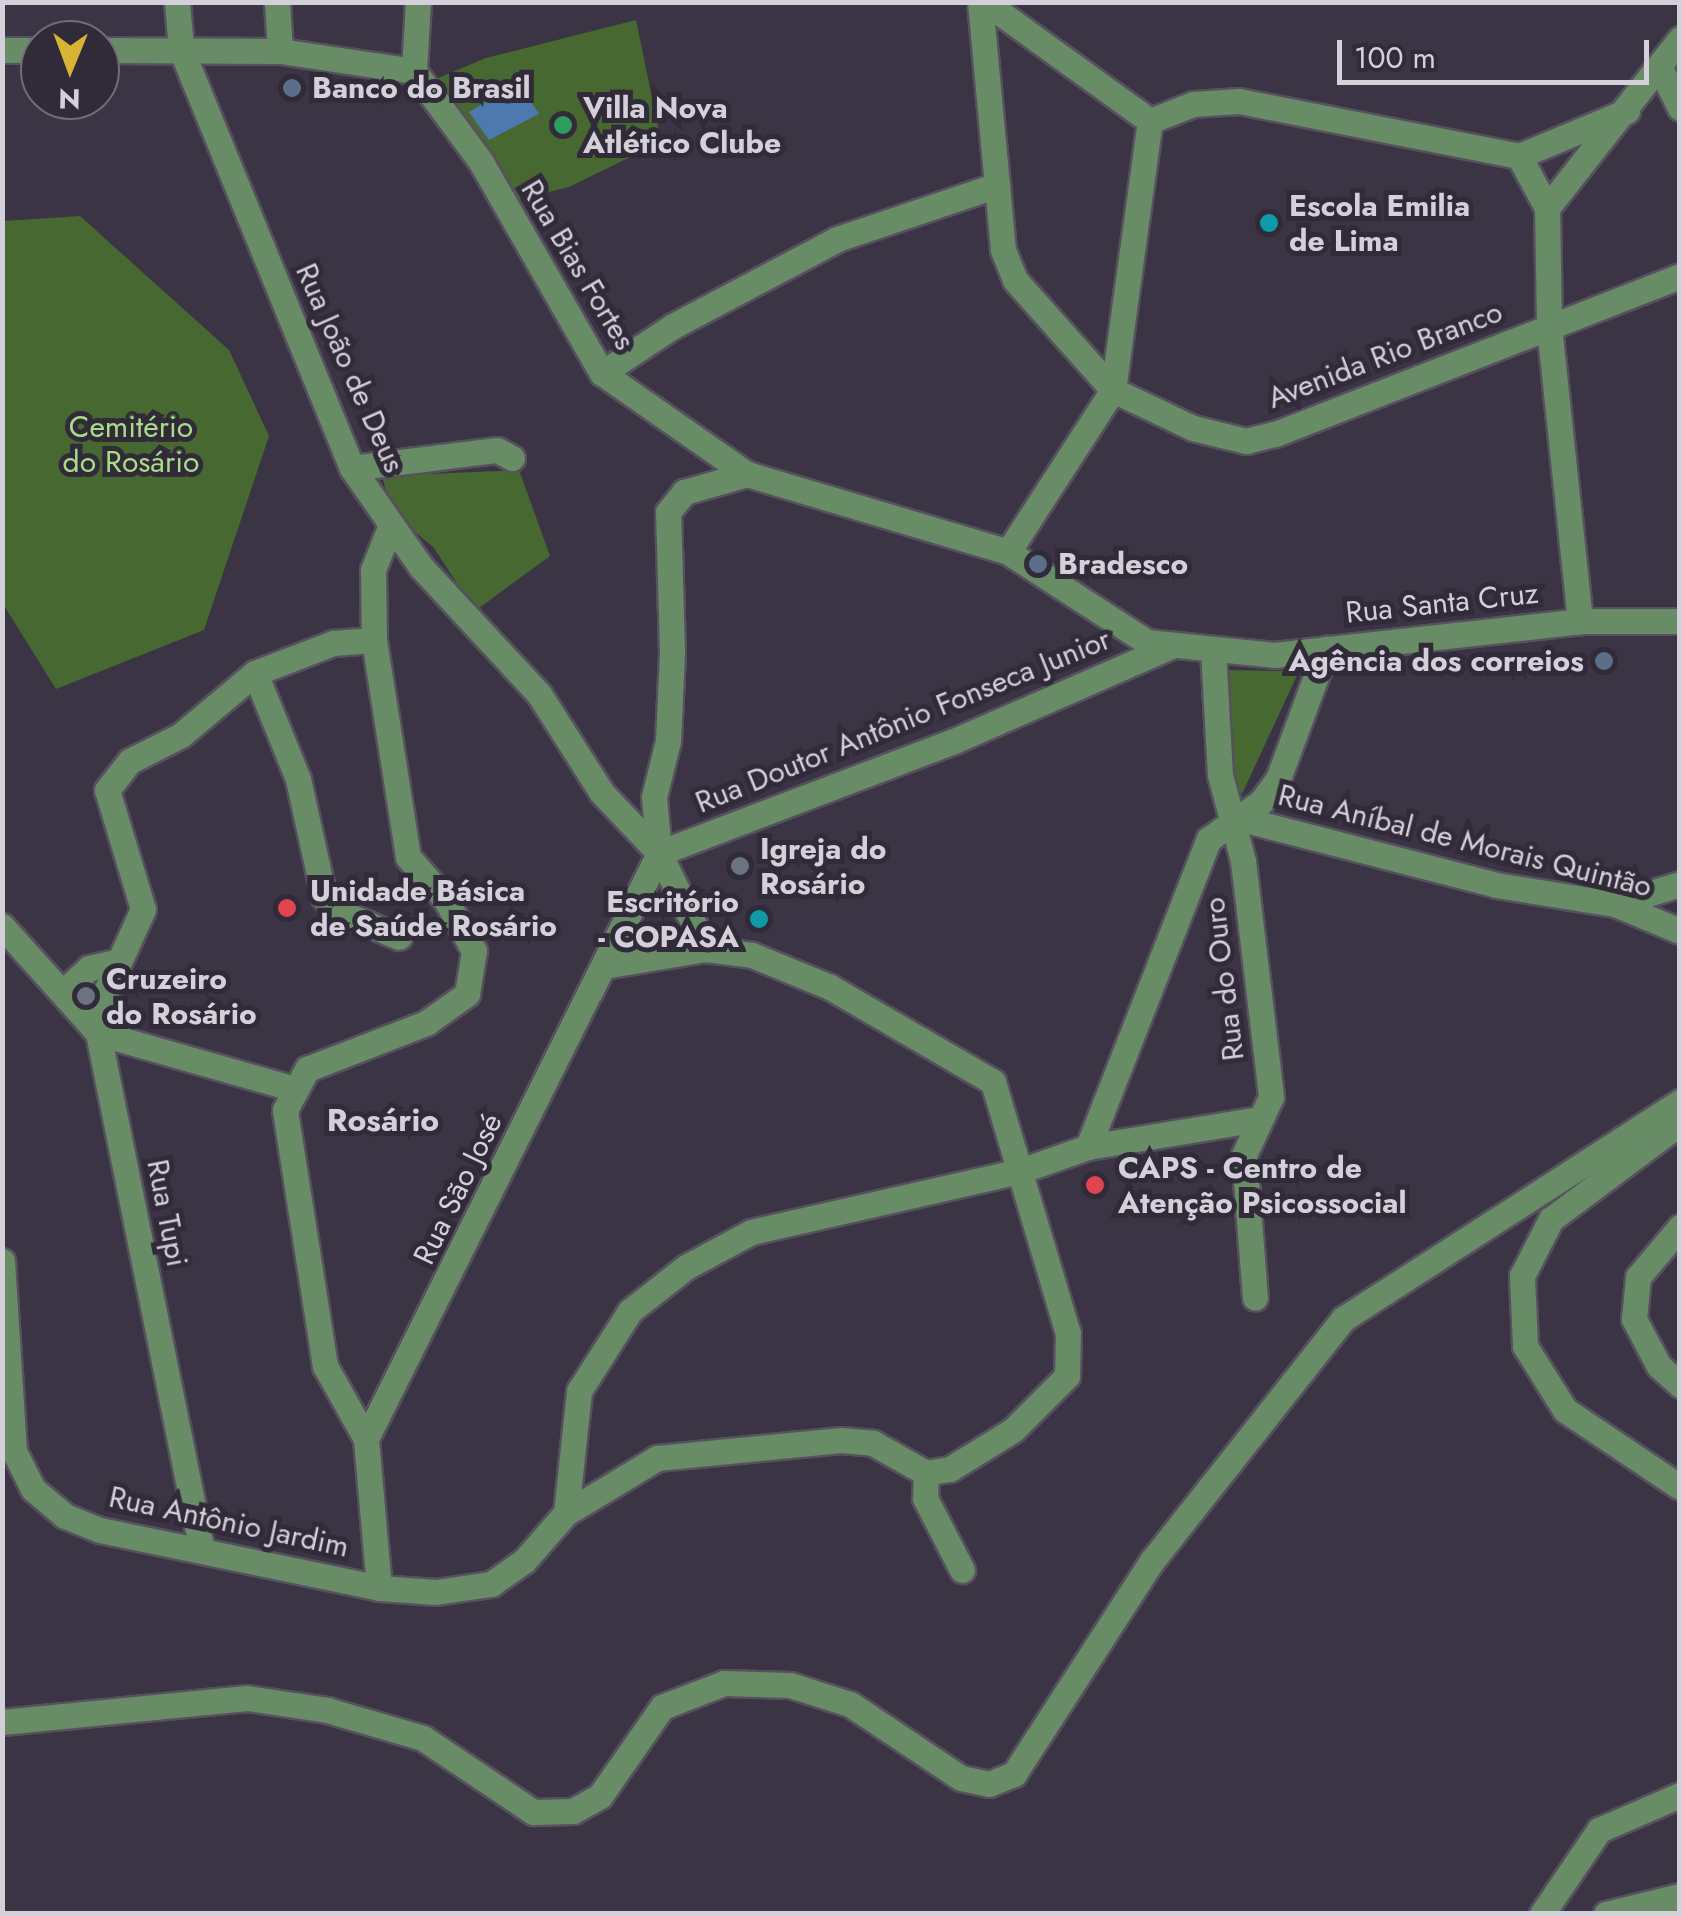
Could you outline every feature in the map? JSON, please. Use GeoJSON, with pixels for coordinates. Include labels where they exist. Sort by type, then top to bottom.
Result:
{"type":"FeatureCollection","features":[{"type":"Feature","properties":{"kind":"street","name":"Rua João de Deus"},"geometry":{"type":"LineString","coordinates":[[178,2],[181,43],[352,468],[390,528],[539,694],[602,792],[659,853]]}},
{"type":"Feature","properties":{"kind":"street"},"geometry":{"type":"LineString","coordinates":[[277,2],[279,44]]}},
{"type":"Feature","properties":{"kind":"street"},"geometry":{"type":"LineString","coordinates":[[120,48],[181,43],[279,44],[414,71],[418,2]]}},
{"type":"Feature","properties":{"kind":"street"},"geometry":{"type":"LineString","coordinates":[[982,2],[1150,121]]}},
{"type":"Feature","properties":{"kind":"street"},"geometry":{"type":"LineString","coordinates":[[982,2],[1003,250],[1015,280],[1113,390]]}},
{"type":"Feature","properties":{"kind":"street"},"geometry":{"type":"LineString","coordinates":[[1547,208],[1628,112],[1680,39]]}},
{"type":"Feature","properties":{"kind":"street"},"geometry":{"type":"LineString","coordinates":[[1659,66],[1680,108]]}},
{"type":"Feature","properties":{"kind":"street","name":"Rua Bias Fortes"},"geometry":{"type":"LineString","coordinates":[[414,71],[481,162],[602,373],[747,474],[1008,552],[1147,642],[1213,650]]}},
{"type":"Feature","properties":{"kind":"street"},"geometry":{"type":"LineString","coordinates":[[1150,121],[1193,104],[1240,101],[1519,156],[1628,112]]}},
{"type":"Feature","properties":{"kind":"street"},"geometry":{"type":"LineString","coordinates":[[1008,552],[1113,390],[1150,121]]}},
{"type":"Feature","properties":{"kind":"street"},"geometry":{"type":"LineString","coordinates":[[1519,156],[1547,208],[1549,326],[1580,620]]}},
{"type":"Feature","properties":{"kind":"street"},"geometry":{"type":"LineString","coordinates":[[602,373],[672,326],[838,239],[997,185]]}},
{"type":"Feature","properties":{"kind":"street","name":"Avenida Rio Branco"},"geometry":{"type":"LineString","coordinates":[[1113,390],[1193,428],[1246,440],[1680,276]]}},
{"type":"Feature","properties":{"kind":"street"},"geometry":{"type":"LineString","coordinates":[[352,468],[497,450],[512,458]]}},
{"type":"Feature","properties":{"kind":"street"},"geometry":{"type":"LineString","coordinates":[[706,950],[659,853],[654,796],[668,741],[672,652],[668,512],[684,492],[747,474]]}},
{"type":"Feature","properties":{"kind":"street"},"geometry":{"type":"LineString","coordinates":[[378,1575],[366,1439],[325,1366],[293,1188],[286,1110],[308,1068],[426,1023],[466,994],[474,951],[446,900],[408,857],[374,640],[374,570],[390,528]]}},
{"type":"Feature","properties":{"kind":"street","name":"Rua Santa Cruz"},"geometry":{"type":"LineString","coordinates":[[1213,650],[1274,655],[1580,620],[1680,621]]}},
{"type":"Feature","properties":{"kind":"street"},"geometry":{"type":"LineString","coordinates":[[295,1089],[95,1028],[115,962],[134,940],[143,909],[108,790],[130,762],[182,735],[256,673],[332,643],[374,640]]}},
{"type":"Feature","properties":{"kind":"street","name":"Rua Doutor Antônio Fonseca Junior"},"geometry":{"type":"LineString","coordinates":[[659,853],[954,741],[1172,646]]}},
{"type":"Feature","properties":{"kind":"street"},"geometry":{"type":"LineString","coordinates":[[1088,1146],[1208,839],[1261,802],[1278,780],[1326,649]]}},
{"type":"Feature","properties":{"kind":"street","name":"Rua do Ouro"},"geometry":{"type":"LineString","coordinates":[[1213,650],[1220,775],[1234,818],[1271,1097],[1244,1156],[1255,1298]]}},
{"type":"Feature","properties":{"kind":"street"},"geometry":{"type":"LineString","coordinates":[[256,673],[298,779],[324,897],[340,912],[399,937]]}},
{"type":"Feature","properties":{"kind":"street","name":"Rua Aníbal de Morais Quintão"},"geometry":{"type":"LineString","coordinates":[[1234,818],[1496,885],[1614,904],[1680,930]]}},
{"type":"Feature","properties":{"kind":"street","name":"Rua São José"},"geometry":{"type":"LineString","coordinates":[[366,1439],[659,853]]}},
{"type":"Feature","properties":{"kind":"street"},"geometry":{"type":"LineString","coordinates":[[1614,904],[1680,884]]}},
{"type":"Feature","properties":{"kind":"street","name":"Rua Tupi"},"geometry":{"type":"LineString","coordinates":[[2,926],[66,989],[95,1028],[198,1534]]}},
{"type":"Feature","properties":{"kind":"street"},"geometry":{"type":"LineString","coordinates":[[604,966],[706,950],[752,956],[830,986],[992,1082],[1068,1333],[1067,1376],[1054,1396],[1013,1430],[950,1469],[926,1473],[925,1498],[962,1570]]}},
{"type":"Feature","properties":{"kind":"street"},"geometry":{"type":"LineString","coordinates":[[66,989],[88,968],[115,962]]}},
{"type":"Feature","properties":{"kind":"street"},"geometry":{"type":"LineString","coordinates":[[2,1722],[247,1698],[327,1710],[423,1738],[533,1812],[573,1811],[600,1796],[662,1707],[724,1683],[790,1684],[850,1704],[961,1778],[989,1784],[1014,1774],[1152,1561],[1343,1318],[1680,1102]]}},
{"type":"Feature","properties":{"kind":"street"},"geometry":{"type":"LineString","coordinates":[[566,1514],[579,1391],[630,1311],[686,1267],[751,1232],[1020,1170],[1088,1146],[1259,1120]]}},
{"type":"Feature","properties":{"kind":"street"},"geometry":{"type":"LineString","coordinates":[[1680,1123],[1550,1219],[1522,1276],[1525,1346],[1564,1410],[1680,1487]]}},
{"type":"Feature","properties":{"kind":"street"},"geometry":{"type":"LineString","coordinates":[[1680,1227],[1638,1277],[1634,1319],[1659,1366],[1680,1386]]}},
{"type":"Feature","properties":{"kind":"street","name":"Rua Antônio Jardim"},"geometry":{"type":"LineString","coordinates":[[2,1261],[14,1451],[33,1488],[65,1516],[100,1530],[198,1534],[250,1551],[378,1575],[436,1592],[490,1584],[524,1561],[566,1514],[657,1458],[841,1440],[873,1442],[926,1473]]}},
{"type":"Feature","properties":{"kind":"street"},"geometry":{"type":"LineString","coordinates":[[1542,1914],[1599,1830],[1680,1795]]}},
{"type":"Feature","properties":{"kind":"street"},"geometry":{"type":"LineString","coordinates":[[1606,1914],[1680,1896]]}},
{"type":"Feature","properties":{"kind":"green space","name":"Villa Nova Atlético Clube"},"geometry":{"type":"Polygon","coordinates":[[[636,20],[661,142],[569,187],[516,200],[438,78],[486,58],[636,20]]]}},
{"type":"Feature","properties":{"kind":"green space","name":"Cemitério do Rosário"},"geometry":{"type":"Polygon","coordinates":[[[80,216],[229,350],[269,436],[204,630],[56,689],[3,604],[3,221],[80,216]]]}},
{"type":"Feature","properties":{"kind":"green space"},"geometry":{"type":"Polygon","coordinates":[[[519,470],[550,556],[475,611],[434,548],[392,512],[382,476],[519,470]]]}},
{"type":"Feature","properties":{"kind":"green space"},"geometry":{"type":"Polygon","coordinates":[[[1221,670],[1299,671],[1242,794],[1232,785],[1221,670]]]}},
{"type":"Feature","properties":{"kind":"water"},"geometry":{"type":"Polygon","coordinates":[[[518,82],[539,114],[489,140],[469,112],[518,82]]]}},
{"type":"Feature","properties":{"kind":"place","name":"Banco do Brasil"},"geometry":{"type":"Point","coordinates":[292,88]}},
{"type":"Feature","properties":{"kind":"place","name":"Villa Nova Atlético Clube"},"geometry":{"type":"Point","coordinates":[563,125]}},
{"type":"Feature","properties":{"kind":"place","name":"Escola Emilia de Lima"},"geometry":{"type":"Point","coordinates":[1269,223]}},
{"type":"Feature","properties":{"kind":"place","name":"Bradesco"},"geometry":{"type":"Point","coordinates":[1038,564]}},
{"type":"Feature","properties":{"kind":"place","name":"Agência dos correios"},"geometry":{"type":"Point","coordinates":[1604,661]}},
{"type":"Feature","properties":{"kind":"place","name":"Igreja do Rosário"},"geometry":{"type":"Point","coordinates":[740,866]}},
{"type":"Feature","properties":{"kind":"place","name":"Unidade Básica de Saúde Rosário"},"geometry":{"type":"Point","coordinates":[287,908]}},
{"type":"Feature","properties":{"kind":"place","name":"Escritório - COPASA"},"geometry":{"type":"Point","coordinates":[759,919]}},
{"type":"Feature","properties":{"kind":"place","name":"Cruzeiro do Rosário"},"geometry":{"type":"Point","coordinates":[86,996]}},
{"type":"Feature","properties":{"kind":"place","name":"CAPS - Centro de Atenção Psicossocial"},"geometry":{"type":"Point","coordinates":[1095,1185]}},
{"type":"Feature","properties":{"kind":"district","name":"Rosário"},"geometry":{"type":"Point","coordinates":[383,1120]}}]}
